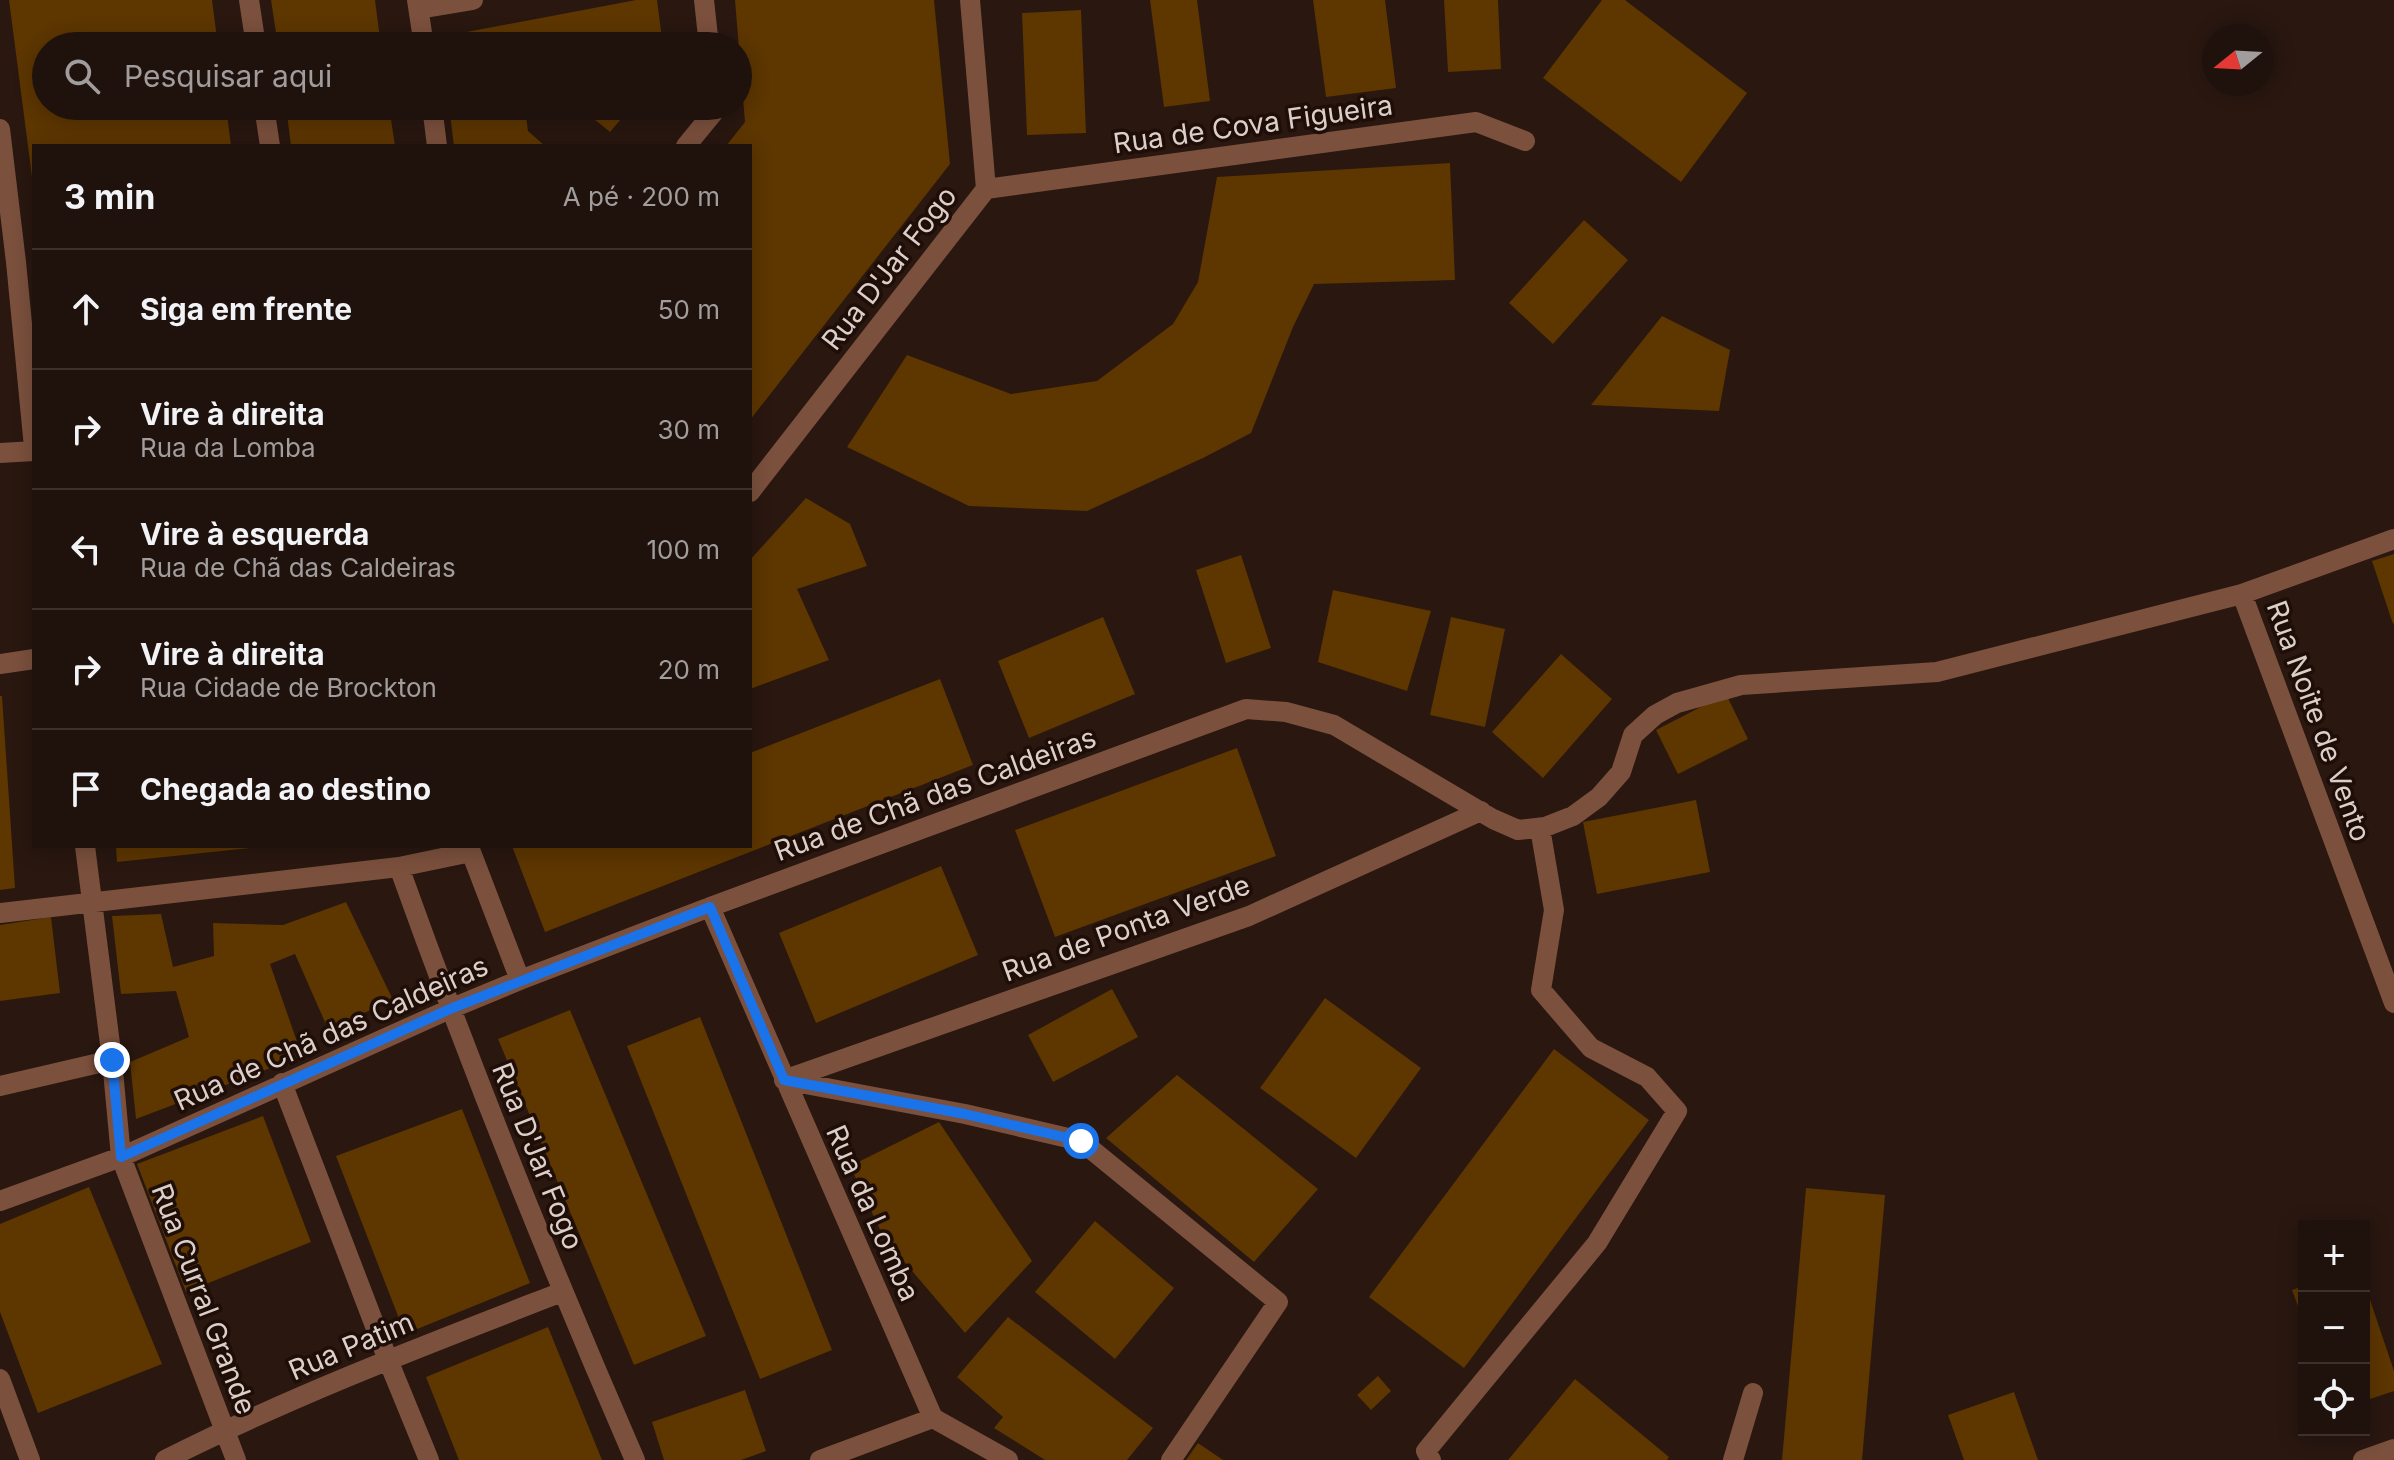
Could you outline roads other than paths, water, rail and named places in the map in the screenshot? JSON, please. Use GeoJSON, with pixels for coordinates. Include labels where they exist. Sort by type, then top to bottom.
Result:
{"type":"FeatureCollection","features":[{"type":"Feature","properties":{"kind":"street"},"geometry":{"type":"LineString","coordinates":[[249,0],[254,32]]}},
{"type":"Feature","properties":{"kind":"street"},"geometry":{"type":"LineString","coordinates":[[422,32],[418,4],[473,0]]}},
{"type":"Feature","properties":{"kind":"street"},"geometry":{"type":"LineString","coordinates":[[704,0],[707,32]]}},
{"type":"Feature","properties":{"kind":"street","name":"Rua D'Jar Fogo"},"geometry":{"type":"LineString","coordinates":[[752,489],[986,189],[970,0]]}},
{"type":"Feature","properties":{"kind":"street"},"geometry":{"type":"LineString","coordinates":[[266,120],[270,144]]}},
{"type":"Feature","properties":{"kind":"street"},"geometry":{"type":"LineString","coordinates":[[434,120],[437,144]]}},
{"type":"Feature","properties":{"kind":"street"},"geometry":{"type":"LineString","coordinates":[[688,144],[707,120]]}},
{"type":"Feature","properties":{"kind":"street","name":"Rua de Cova Figueira"},"geometry":{"type":"LineString","coordinates":[[986,189],[1476,122],[1525,141]]}},
{"type":"Feature","properties":{"kind":"street"},"geometry":{"type":"LineString","coordinates":[[0,129],[8,262],[32,435]]}},
{"type":"Feature","properties":{"kind":"street"},"geometry":{"type":"LineString","coordinates":[[0,453],[32,449]]}},
{"type":"Feature","properties":{"kind":"street"},"geometry":{"type":"LineString","coordinates":[[1431,1460],[1426,1451],[1597,1243],[1677,1111],[1647,1077],[1591,1048],[1541,990],[1554,910],[1540,828],[1573,816],[1599,797],[1621,772],[1633,735],[1655,715],[1677,703],[1741,685],[1937,672],[2242,594],[2394,539]]}},
{"type":"Feature","properties":{"kind":"street","name":"Rua Noite de Vento"},"geometry":{"type":"LineString","coordinates":[[2242,594],[2394,1003]]}},
{"type":"Feature","properties":{"kind":"street"},"geometry":{"type":"LineString","coordinates":[[0,664],[32,659]]}},
{"type":"Feature","properties":{"kind":"street","name":"Rua de Chã das Caldeiras"},"geometry":{"type":"LineString","coordinates":[[0,1201],[121,1157],[520,980],[1246,709],[1286,712],[1334,725],[1518,830],[1540,828]]}},
{"type":"Feature","properties":{"kind":"street","name":"Rua de Ponta Verde"},"geometry":{"type":"LineString","coordinates":[[784,1080],[1249,916],[1481,811]]}},
{"type":"Feature","properties":{"kind":"street","name":"Rua Curral Grande"},"geometry":{"type":"LineString","coordinates":[[85,848],[121,1157],[236,1460]]}},
{"type":"Feature","properties":{"kind":"street"},"geometry":{"type":"LineString","coordinates":[[0,913],[399,867],[473,849],[520,980]]}},
{"type":"Feature","properties":{"kind":"street","name":"Rua D'Jar Fogo"},"geometry":{"type":"LineString","coordinates":[[399,867],[450,1009],[562,1292],[635,1460]]}},
{"type":"Feature","properties":{"kind":"street","name":"Rua da Lomba"},"geometry":{"type":"LineString","coordinates":[[710,907],[933,1418]]}},
{"type":"Feature","properties":{"kind":"street"},"geometry":{"type":"LineString","coordinates":[[0,1086],[112,1060]]}},
{"type":"Feature","properties":{"kind":"street"},"geometry":{"type":"LineString","coordinates":[[784,1080],[965,1114],[1081,1141],[1278,1302],[1171,1460]]}},
{"type":"Feature","properties":{"kind":"street"},"geometry":{"type":"LineString","coordinates":[[282,1083],[429,1460]]}},
{"type":"Feature","properties":{"kind":"street","name":"Rua Patim"},"geometry":{"type":"LineString","coordinates":[[165,1460],[224,1430],[388,1360],[562,1292]]}},
{"type":"Feature","properties":{"kind":"street"},"geometry":{"type":"LineString","coordinates":[[0,1379],[30,1460]]}},
{"type":"Feature","properties":{"kind":"street"},"geometry":{"type":"LineString","coordinates":[[1733,1460],[1753,1393]]}},
{"type":"Feature","properties":{"kind":"street"},"geometry":{"type":"LineString","coordinates":[[820,1460],[933,1418],[1008,1460]]}},
{"type":"Feature","properties":{"kind":"street"},"geometry":{"type":"LineString","coordinates":[[2363,1460],[2394,1449]]}}]}
